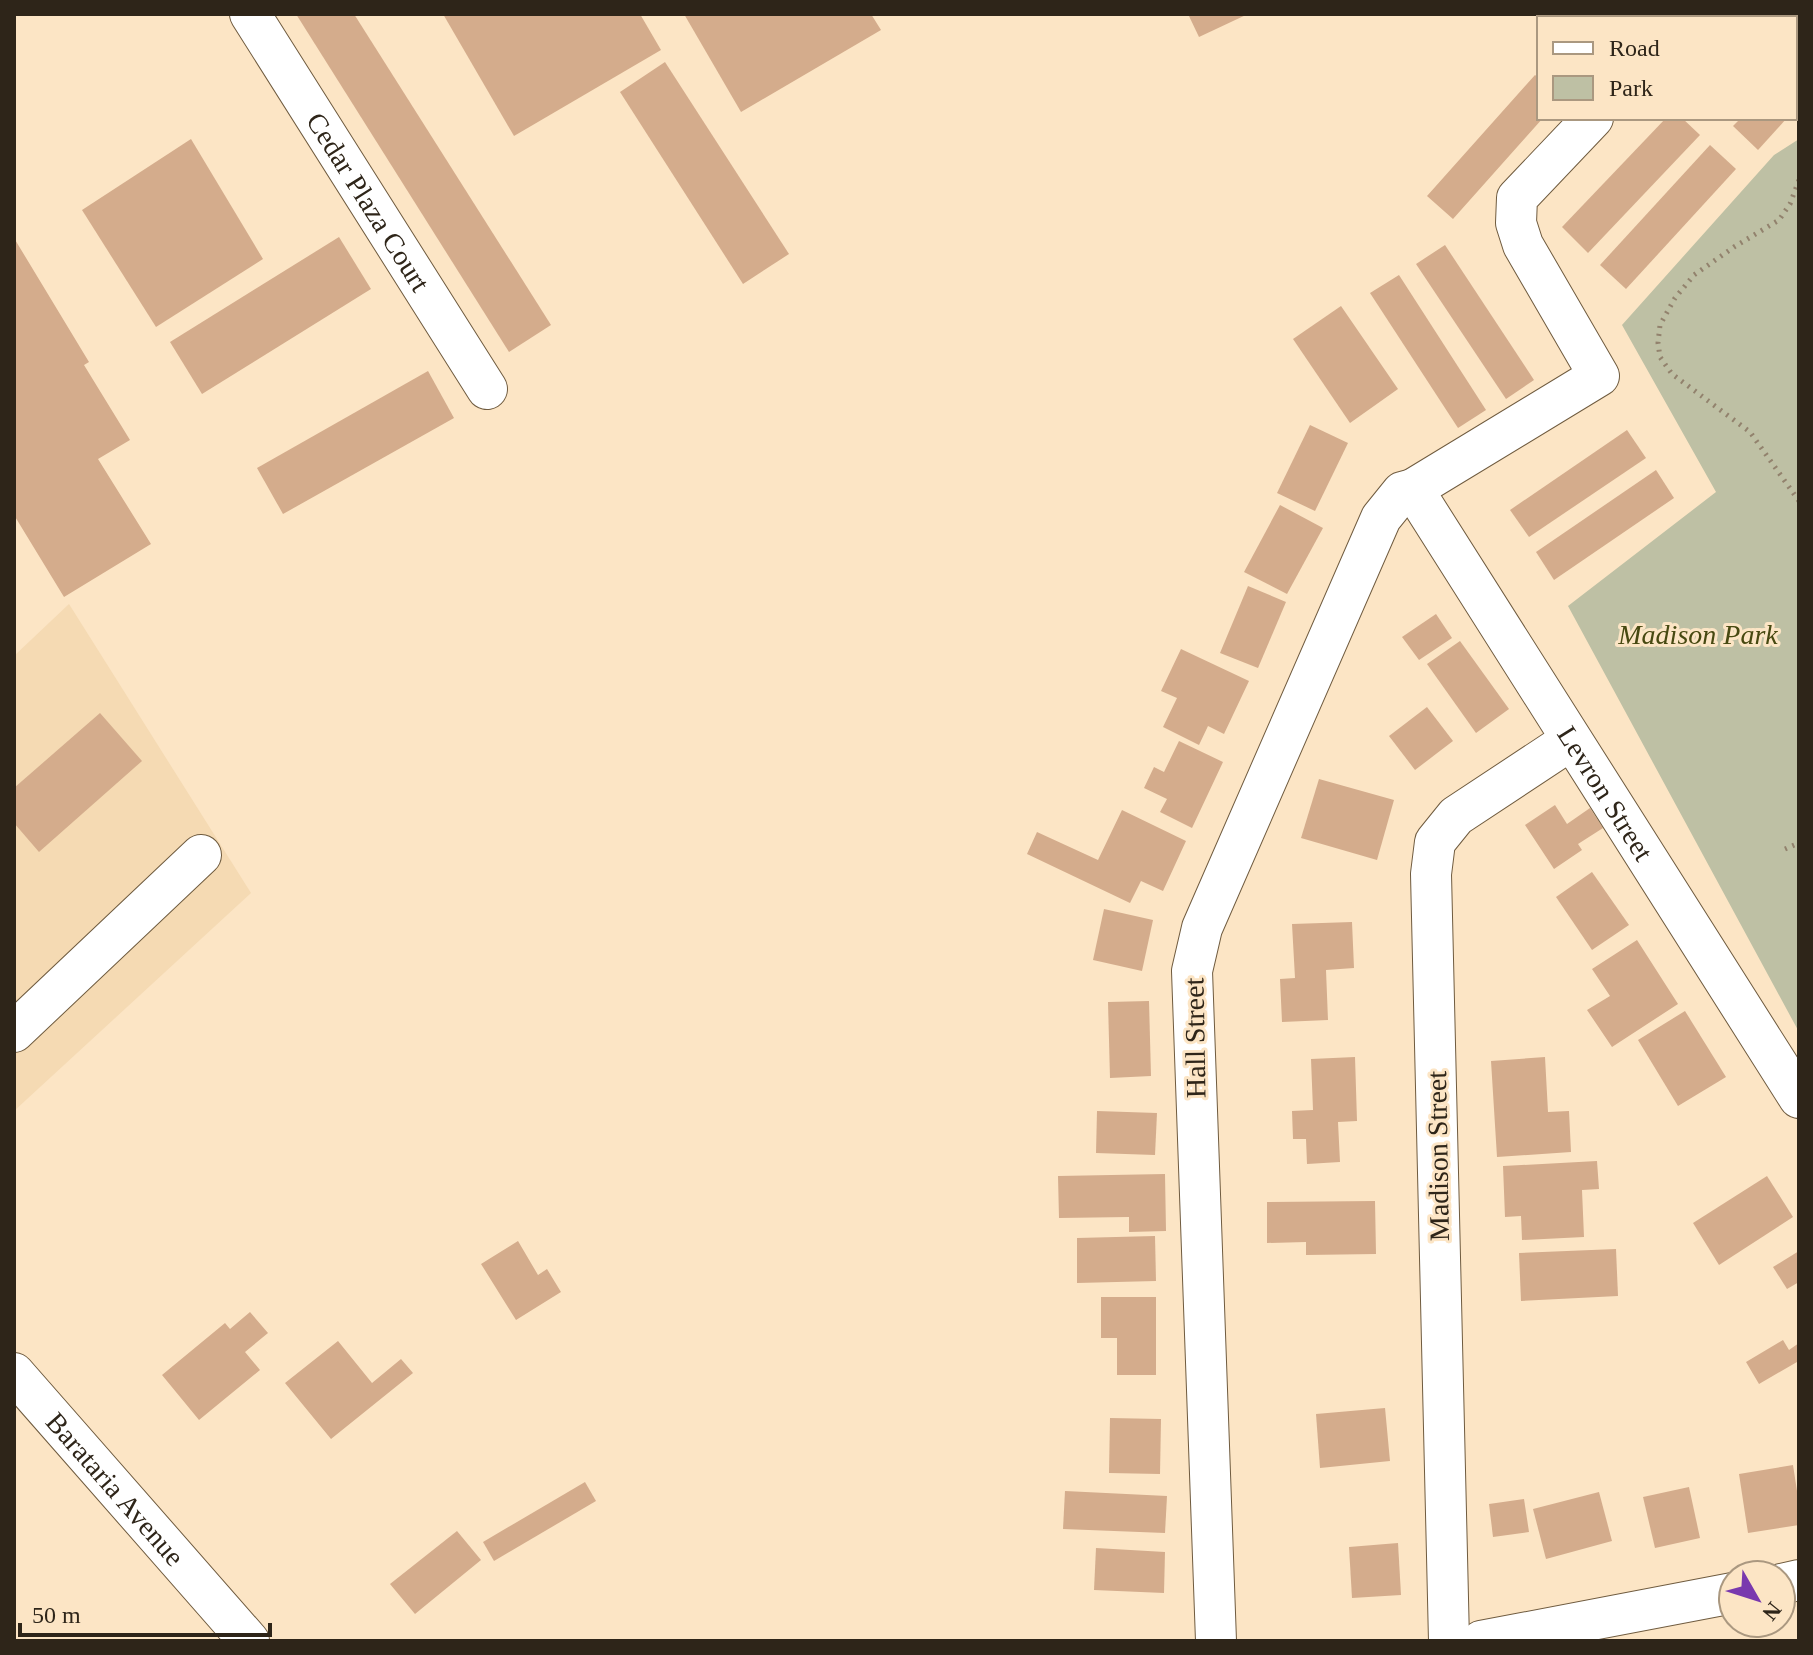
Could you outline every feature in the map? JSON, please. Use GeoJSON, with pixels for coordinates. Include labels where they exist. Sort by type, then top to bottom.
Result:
{"type":"FeatureCollection","features":[{"type":"Feature","properties":{"kind":"street","name":"Cedar Plaza Court"},"geometry":{"type":"LineString","coordinates":[[250,14],[487,389]]}},
{"type":"Feature","properties":{"kind":"street","name":"Hall Street"},"geometry":{"type":"LineString","coordinates":[[1216,1641],[1192,971],[1202,928],[1381,518],[1402,492],[1413,489],[1599,376],[1523,245],[1516,223],[1517,198],[1591,120]]}},
{"type":"Feature","properties":{"kind":"street","name":"Levron Street"},"geometry":{"type":"LineString","coordinates":[[1413,489],[1799,1098]]}},
{"type":"Feature","properties":{"kind":"street","name":"Madison Street"},"geometry":{"type":"LineString","coordinates":[[1449,1641],[1431,874],[1435,842],[1456,816],[1571,740]]}},
{"type":"Feature","properties":{"kind":"street"},"geometry":{"type":"LineString","coordinates":[[14,1032],[201,855]]}},
{"type":"Feature","properties":{"kind":"street","name":"Barataria Avenue"},"geometry":{"type":"LineString","coordinates":[[14,1373],[249,1641]]}},
{"type":"Feature","properties":{"kind":"street"},"geometry":{"type":"LineString","coordinates":[[1481,1641],[1717,1596]]}},
{"type":"Feature","properties":{"kind":"path"},"geometry":{"type":"LineString","coordinates":[[1799,180],[1790,204],[1779,220],[1694,275],[1675,298],[1660,325],[1658,343],[1660,357],[1672,374],[1750,432],[1799,501]]}},
{"type":"Feature","properties":{"kind":"path"},"geometry":{"type":"LineString","coordinates":[[1785,849],[1799,843]]}},
{"type":"Feature","properties":{"kind":"shaded area"},"geometry":{"type":"Polygon","coordinates":[[[69,604],[251,893],[14,1111],[14,656],[69,604]]]}},
{"type":"Feature","properties":{"kind":"green space","name":"Madison Park"},"geometry":{"type":"Polygon","coordinates":[[[1799,139],[1799,1032],[1568,606],[1716,492],[1622,325],[1774,155],[1799,139]]]}},
{"type":"Feature","properties":{"kind":"building"},"geometry":{"type":"Polygon","coordinates":[[[296,14],[354,14],[551,325],[509,352],[296,14]]]}},
{"type":"Feature","properties":{"kind":"building"},"geometry":{"type":"Polygon","coordinates":[[[443,14],[640,14],[661,50],[514,136],[443,14]]]}},
{"type":"Feature","properties":{"kind":"building"},"geometry":{"type":"Polygon","coordinates":[[[684,14],[871,14],[881,30],[741,112],[684,14]]]}},
{"type":"Feature","properties":{"kind":"building"},"geometry":{"type":"Polygon","coordinates":[[[1188,14],[1248,14],[1199,37],[1188,14]]]}},
{"type":"Feature","properties":{"kind":"building"},"geometry":{"type":"Polygon","coordinates":[[[1571,14],[1618,14],[1616,16],[1569,16],[1571,14]]]}},
{"type":"Feature","properties":{"kind":"building"},"geometry":{"type":"Polygon","coordinates":[[[1799,14],[1799,33],[1797,36],[1797,16],[1766,16],[1799,14]]]}},
{"type":"Feature","properties":{"kind":"building"},"geometry":{"type":"Polygon","coordinates":[[[1799,56],[1797,108],[1797,58],[1799,56]]]}},
{"type":"Feature","properties":{"kind":"building"},"geometry":{"type":"Polygon","coordinates":[[[665,62],[789,254],[743,284],[620,92],[665,62]]]}},
{"type":"Feature","properties":{"kind":"building"},"geometry":{"type":"Polygon","coordinates":[[[1535,75],[1537,76],[1537,120],[1541,120],[1453,219],[1427,196],[1535,75]]]}},
{"type":"Feature","properties":{"kind":"building"},"geometry":{"type":"Polygon","coordinates":[[[1664,120],[1684,120],[1700,135],[1588,253],[1562,227],[1664,120]]]}},
{"type":"Feature","properties":{"kind":"building"},"geometry":{"type":"Polygon","coordinates":[[[1739,120],[1785,120],[1758,150],[1733,126],[1739,120]]]}},
{"type":"Feature","properties":{"kind":"building"},"geometry":{"type":"Polygon","coordinates":[[[191,139],[263,259],[156,327],[82,210],[191,139]]]}},
{"type":"Feature","properties":{"kind":"building"},"geometry":{"type":"Polygon","coordinates":[[[1710,145],[1736,169],[1626,289],[1600,265],[1710,145]]]}},
{"type":"Feature","properties":{"kind":"building"},"geometry":{"type":"Polygon","coordinates":[[[339,237],[371,289],[202,394],[170,342],[339,237]]]}},
{"type":"Feature","properties":{"kind":"building"},"geometry":{"type":"Polygon","coordinates":[[[14,238],[89,362],[84,365],[130,440],[98,459],[151,544],[64,597],[14,515],[14,238]]]}},
{"type":"Feature","properties":{"kind":"building"},"geometry":{"type":"Polygon","coordinates":[[[1445,245],[1534,380],[1506,399],[1416,264],[1445,245]]]}},
{"type":"Feature","properties":{"kind":"building"},"geometry":{"type":"Polygon","coordinates":[[[1399,275],[1486,410],[1458,428],[1370,293],[1399,275]]]}},
{"type":"Feature","properties":{"kind":"building"},"geometry":{"type":"Polygon","coordinates":[[[1341,306],[1398,389],[1350,423],[1293,339],[1341,306]]]}},
{"type":"Feature","properties":{"kind":"building"},"geometry":{"type":"Polygon","coordinates":[[[428,371],[454,418],[283,514],[257,468],[428,371]]]}},
{"type":"Feature","properties":{"kind":"building"},"geometry":{"type":"Polygon","coordinates":[[[1310,425],[1348,443],[1315,511],[1277,493],[1310,425]]]}},
{"type":"Feature","properties":{"kind":"building"},"geometry":{"type":"Polygon","coordinates":[[[1627,430],[1646,458],[1529,537],[1510,510],[1627,430]]]}},
{"type":"Feature","properties":{"kind":"building"},"geometry":{"type":"Polygon","coordinates":[[[1656,470],[1674,498],[1554,580],[1536,552],[1656,470]]]}},
{"type":"Feature","properties":{"kind":"building"},"geometry":{"type":"Polygon","coordinates":[[[1280,505],[1323,528],[1287,594],[1244,572],[1280,505]]]}},
{"type":"Feature","properties":{"kind":"building"},"geometry":{"type":"Polygon","coordinates":[[[1248,586],[1286,602],[1258,668],[1220,653],[1248,586]]]}},
{"type":"Feature","properties":{"kind":"building"},"geometry":{"type":"Polygon","coordinates":[[[1436,614],[1452,638],[1419,660],[1402,637],[1436,614]]]}},
{"type":"Feature","properties":{"kind":"building"},"geometry":{"type":"Polygon","coordinates":[[[1460,641],[1509,709],[1476,733],[1427,664],[1460,641]]]}},
{"type":"Feature","properties":{"kind":"building"},"geometry":{"type":"Polygon","coordinates":[[[1181,649],[1249,681],[1224,734],[1208,726],[1199,745],[1163,727],[1177,698],[1161,691],[1181,649]]]}},
{"type":"Feature","properties":{"kind":"building"},"geometry":{"type":"Polygon","coordinates":[[[1427,707],[1453,741],[1415,770],[1389,736],[1427,707]]]}},
{"type":"Feature","properties":{"kind":"building"},"geometry":{"type":"Polygon","coordinates":[[[100,713],[142,761],[39,852],[14,823],[14,788],[100,713]]]}},
{"type":"Feature","properties":{"kind":"building"},"geometry":{"type":"Polygon","coordinates":[[[1179,741],[1223,762],[1192,828],[1160,812],[1167,799],[1144,788],[1154,767],[1164,772],[1179,741]]]}},
{"type":"Feature","properties":{"kind":"building"},"geometry":{"type":"Polygon","coordinates":[[[1319,779],[1394,800],[1377,860],[1301,838],[1319,779]]]}},
{"type":"Feature","properties":{"kind":"building"},"geometry":{"type":"Polygon","coordinates":[[[1555,805],[1567,824],[1590,808],[1603,828],[1578,844],[1582,850],[1554,869],[1525,825],[1555,805]]]}},
{"type":"Feature","properties":{"kind":"building"},"geometry":{"type":"Polygon","coordinates":[[[1122,810],[1186,841],[1163,891],[1141,881],[1130,903],[1027,854],[1037,832],[1098,860],[1122,810]]]}},
{"type":"Feature","properties":{"kind":"building"},"geometry":{"type":"Polygon","coordinates":[[[1592,872],[1629,925],[1592,950],[1556,897],[1592,872]]]}},
{"type":"Feature","properties":{"kind":"building"},"geometry":{"type":"Polygon","coordinates":[[[1104,909],[1153,920],[1142,971],[1093,960],[1104,909]]]}},
{"type":"Feature","properties":{"kind":"building"},"geometry":{"type":"Polygon","coordinates":[[[1352,922],[1354,968],[1326,970],[1328,1020],[1282,1022],[1280,979],[1295,978],[1292,924],[1352,922]]]}},
{"type":"Feature","properties":{"kind":"building"},"geometry":{"type":"Polygon","coordinates":[[[1637,940],[1678,1004],[1612,1047],[1587,1010],[1610,996],[1592,969],[1637,940]]]}},
{"type":"Feature","properties":{"kind":"building"},"geometry":{"type":"Polygon","coordinates":[[[1149,1001],[1151,1076],[1110,1078],[1108,1002],[1149,1001]]]}},
{"type":"Feature","properties":{"kind":"building"},"geometry":{"type":"Polygon","coordinates":[[[1685,1011],[1726,1077],[1678,1106],[1638,1040],[1685,1011]]]}},
{"type":"Feature","properties":{"kind":"building"},"geometry":{"type":"Polygon","coordinates":[[[1355,1057],[1357,1121],[1338,1122],[1340,1162],[1307,1164],[1306,1139],[1293,1139],[1292,1111],[1313,1110],[1311,1059],[1355,1057]]]}},
{"type":"Feature","properties":{"kind":"building"},"geometry":{"type":"Polygon","coordinates":[[[1545,1057],[1548,1112],[1569,1111],[1571,1152],[1497,1157],[1491,1061],[1545,1057]]]}},
{"type":"Feature","properties":{"kind":"building"},"geometry":{"type":"Polygon","coordinates":[[[1097,1111],[1157,1113],[1155,1155],[1096,1153],[1097,1111]]]}},
{"type":"Feature","properties":{"kind":"building"},"geometry":{"type":"Polygon","coordinates":[[[1597,1161],[1599,1189],[1582,1190],[1584,1237],[1522,1240],[1521,1216],[1505,1217],[1503,1166],[1597,1161]]]}},
{"type":"Feature","properties":{"kind":"building"},"geometry":{"type":"Polygon","coordinates":[[[1165,1174],[1166,1231],[1129,1232],[1129,1217],[1059,1218],[1058,1176],[1165,1174]]]}},
{"type":"Feature","properties":{"kind":"building"},"geometry":{"type":"Polygon","coordinates":[[[1767,1176],[1793,1217],[1719,1265],[1693,1223],[1767,1176]]]}},
{"type":"Feature","properties":{"kind":"building"},"geometry":{"type":"Polygon","coordinates":[[[1375,1201],[1376,1254],[1306,1255],[1306,1242],[1267,1243],[1267,1202],[1375,1201]]]}},
{"type":"Feature","properties":{"kind":"building"},"geometry":{"type":"Polygon","coordinates":[[[1155,1236],[1156,1281],[1077,1283],[1077,1238],[1155,1236]]]}},
{"type":"Feature","properties":{"kind":"building"},"geometry":{"type":"Polygon","coordinates":[[[518,1241],[538,1275],[547,1269],[561,1292],[516,1320],[481,1264],[518,1241]]]}},
{"type":"Feature","properties":{"kind":"building"},"geometry":{"type":"Polygon","coordinates":[[[1616,1249],[1618,1296],[1521,1301],[1519,1253],[1616,1249]]]}},
{"type":"Feature","properties":{"kind":"building"},"geometry":{"type":"Polygon","coordinates":[[[1799,1251],[1799,1282],[1787,1289],[1773,1267],[1799,1251]]]}},
{"type":"Feature","properties":{"kind":"building"},"geometry":{"type":"Polygon","coordinates":[[[1101,1297],[1156,1297],[1156,1375],[1117,1375],[1117,1338],[1101,1338],[1101,1297]]]}},
{"type":"Feature","properties":{"kind":"building"},"geometry":{"type":"Polygon","coordinates":[[[250,1312],[268,1333],[245,1352],[260,1370],[199,1420],[162,1375],[225,1323],[230,1329],[250,1312]]]}},
{"type":"Feature","properties":{"kind":"building"},"geometry":{"type":"Polygon","coordinates":[[[1783,1340],[1789,1350],[1799,1343],[1799,1365],[1797,1362],[1759,1384],[1746,1362],[1783,1340]]]}},
{"type":"Feature","properties":{"kind":"building"},"geometry":{"type":"Polygon","coordinates":[[[338,1341],[372,1383],[401,1359],[413,1373],[331,1439],[285,1383],[338,1341]]]}},
{"type":"Feature","properties":{"kind":"building"},"geometry":{"type":"Polygon","coordinates":[[[1385,1408],[1390,1461],[1320,1468],[1316,1414],[1385,1408]]]}},
{"type":"Feature","properties":{"kind":"building"},"geometry":{"type":"Polygon","coordinates":[[[1110,1418],[1161,1419],[1160,1474],[1109,1473],[1110,1418]]]}},
{"type":"Feature","properties":{"kind":"building"},"geometry":{"type":"Polygon","coordinates":[[[1793,1465],[1799,1525],[1748,1533],[1739,1474],[1793,1465]]]}},
{"type":"Feature","properties":{"kind":"building"},"geometry":{"type":"Polygon","coordinates":[[[585,1482],[596,1501],[494,1561],[483,1542],[585,1482]]]}},
{"type":"Feature","properties":{"kind":"building"},"geometry":{"type":"Polygon","coordinates":[[[1689,1487],[1700,1538],[1655,1548],[1643,1497],[1689,1487]]]}},
{"type":"Feature","properties":{"kind":"building"},"geometry":{"type":"Polygon","coordinates":[[[1065,1491],[1167,1496],[1165,1533],[1063,1529],[1065,1491]]]}},
{"type":"Feature","properties":{"kind":"building"},"geometry":{"type":"Polygon","coordinates":[[[1599,1492],[1612,1541],[1546,1559],[1533,1509],[1599,1492]]]}},
{"type":"Feature","properties":{"kind":"building"},"geometry":{"type":"Polygon","coordinates":[[[1524,1499],[1529,1532],[1493,1537],[1489,1504],[1524,1499]]]}},
{"type":"Feature","properties":{"kind":"building"},"geometry":{"type":"Polygon","coordinates":[[[457,1531],[481,1560],[415,1614],[390,1584],[457,1531]]]}},
{"type":"Feature","properties":{"kind":"building"},"geometry":{"type":"Polygon","coordinates":[[[1398,1543],[1401,1595],[1352,1598],[1349,1547],[1398,1543]]]}},
{"type":"Feature","properties":{"kind":"building"},"geometry":{"type":"Polygon","coordinates":[[[1096,1548],[1165,1552],[1164,1593],[1094,1590],[1096,1548]]]}}]}
